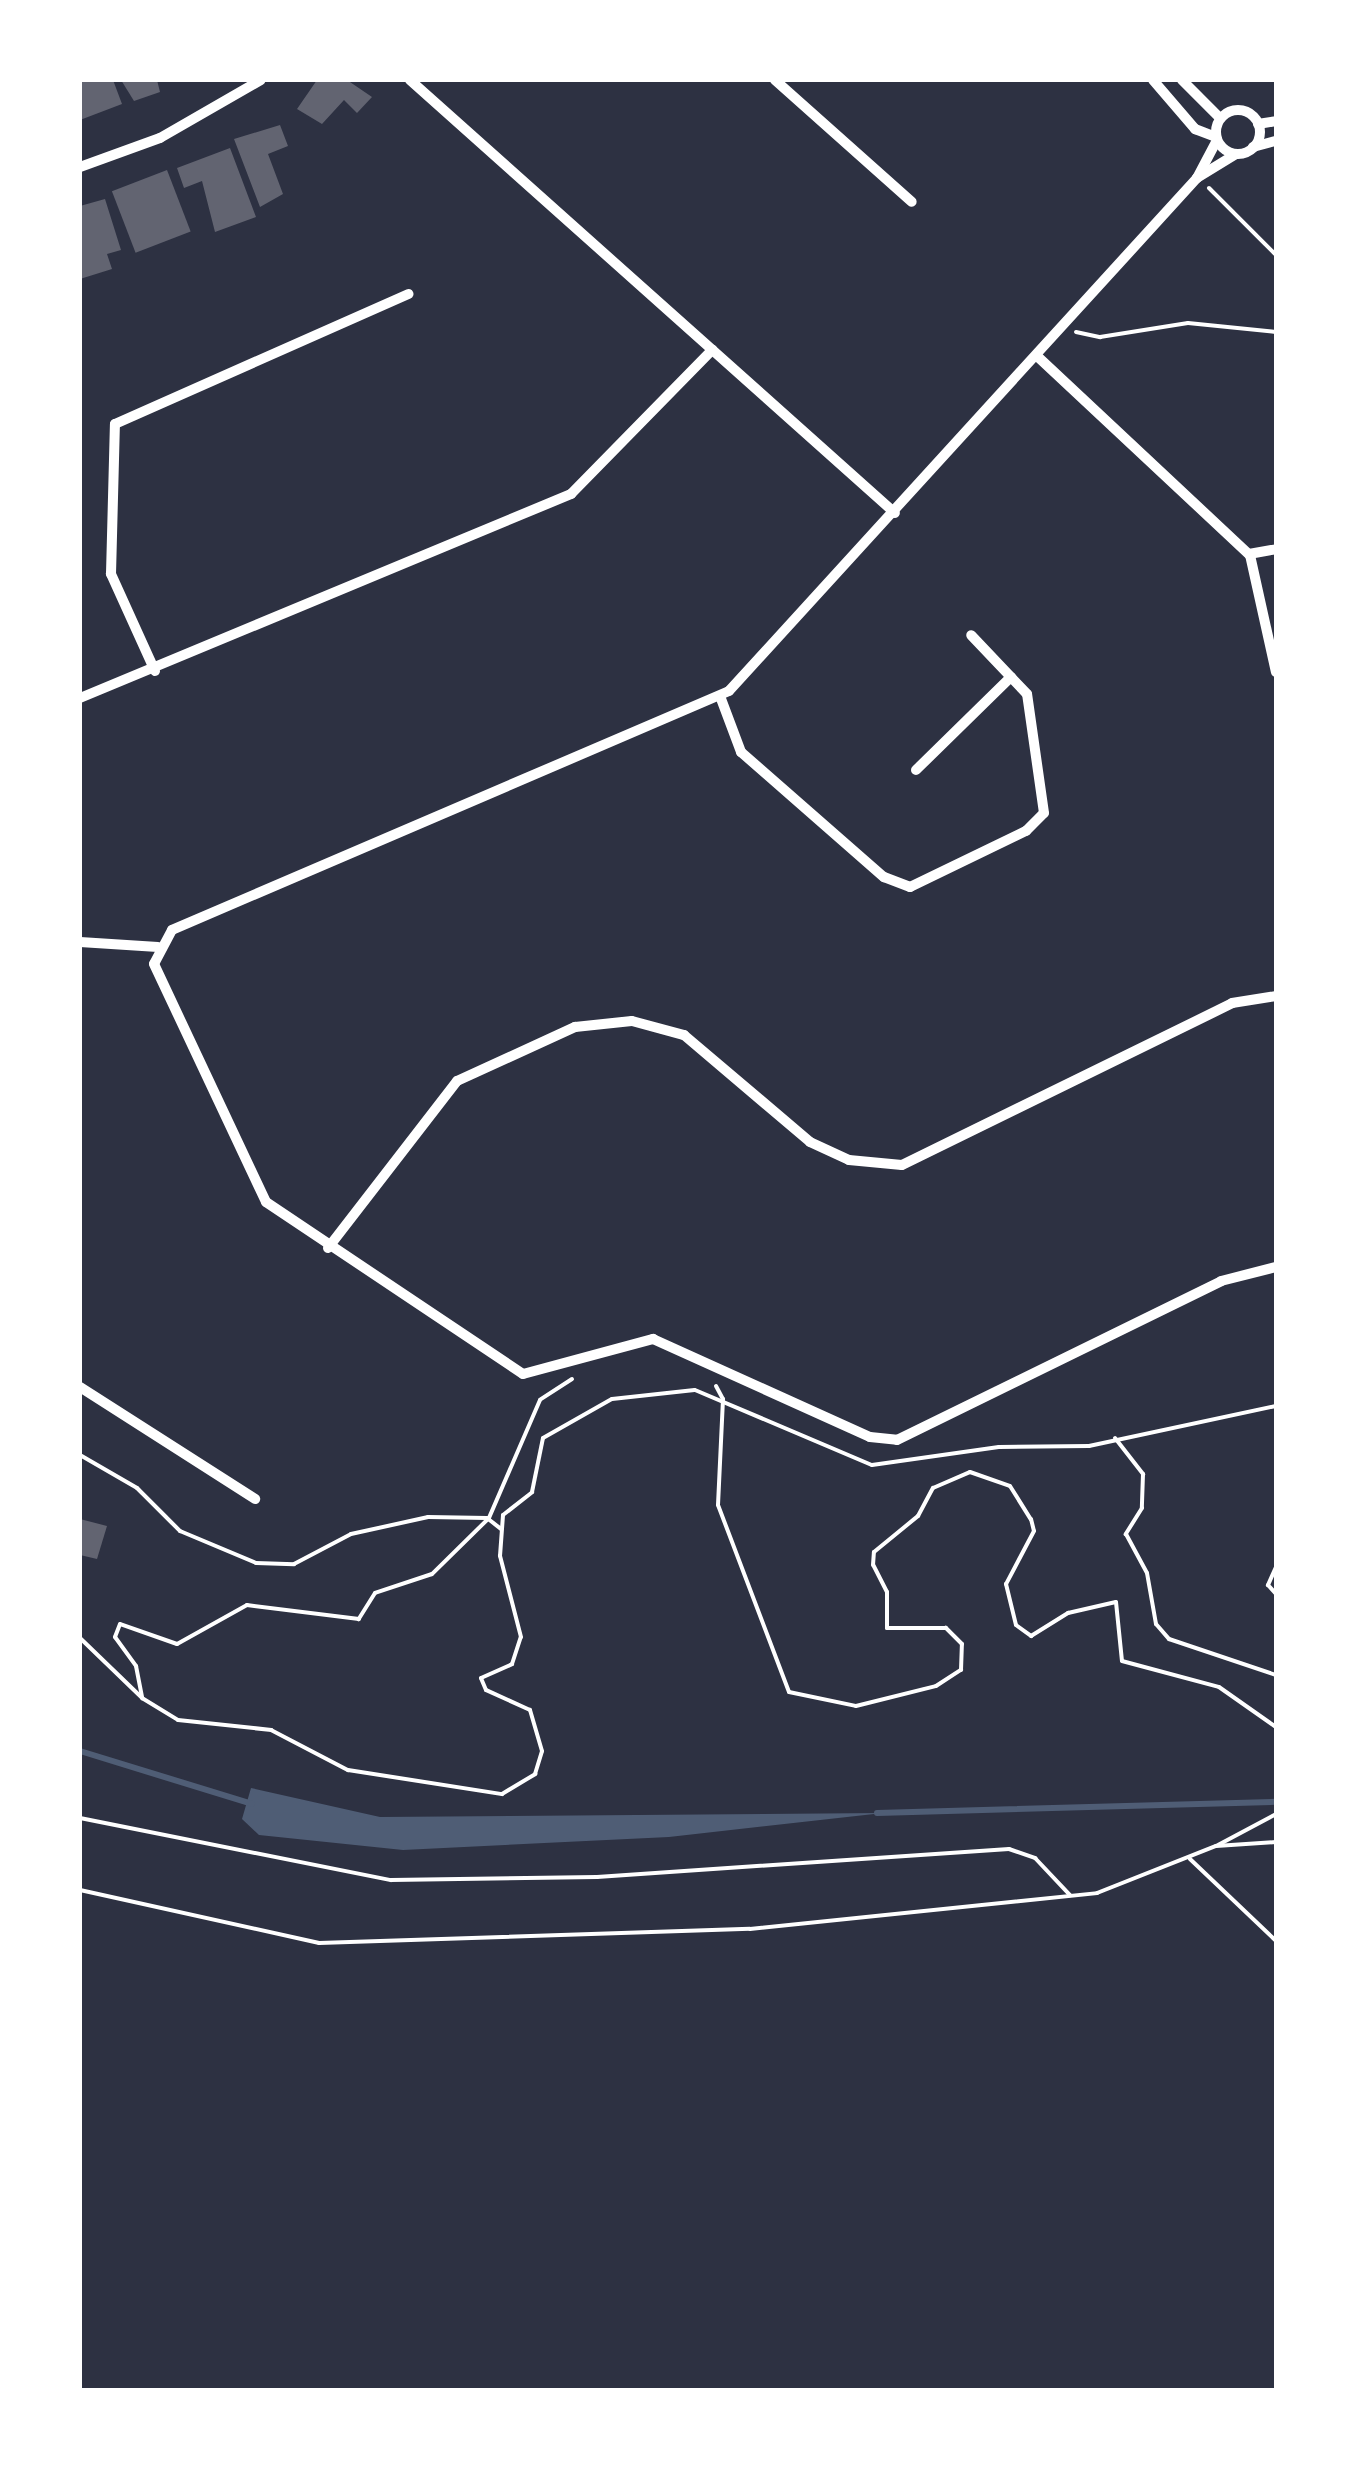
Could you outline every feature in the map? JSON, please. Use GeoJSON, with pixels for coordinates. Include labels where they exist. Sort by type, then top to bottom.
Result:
{"type":"FeatureCollection","features":[{"type":"Feature","properties":{"kind":"street"},"geometry":{"type":"LineString","coordinates":[[80,166],[160,138],[261,80]]}},
{"type":"Feature","properties":{"kind":"street"},"geometry":{"type":"LineString","coordinates":[[410,80],[895,514]]}},
{"type":"Feature","properties":{"kind":"street"},"geometry":{"type":"LineString","coordinates":[[776,80],[912,202]]}},
{"type":"Feature","properties":{"kind":"street"},"geometry":{"type":"LineString","coordinates":[[1153,80],[1194,129],[1216,138],[1236,154]]}},
{"type":"Feature","properties":{"kind":"street"},"geometry":{"type":"LineString","coordinates":[[1182,80],[1220,118]]}},
{"type":"Feature","properties":{"kind":"street"},"geometry":{"type":"LineString","coordinates":[[1220,118],[1244,111],[1258,124]]}},
{"type":"Feature","properties":{"kind":"street"},"geometry":{"type":"LineString","coordinates":[[1197,178],[1216,138],[1220,118]]}},
{"type":"Feature","properties":{"kind":"street"},"geometry":{"type":"LineString","coordinates":[[1258,124],[1276,121]]}},
{"type":"Feature","properties":{"kind":"street"},"geometry":{"type":"LineString","coordinates":[[1249,151],[1258,124]]}},
{"type":"Feature","properties":{"kind":"street"},"geometry":{"type":"LineString","coordinates":[[1276,141],[1236,154],[1197,178],[895,514],[720,696],[172,930],[158,948],[154,964],[246,1174],[280,1216],[523,1374],[654,1339],[886,1440],[1221,1281],[1276,1268]]}},
{"type":"Feature","properties":{"kind":"street"},"geometry":{"type":"LineString","coordinates":[[155,671],[111,574],[114,424],[408,294]]}},
{"type":"Feature","properties":{"kind":"street"},"geometry":{"type":"LineString","coordinates":[[80,698],[155,671],[571,494],[712,350]]}},
{"type":"Feature","properties":{"kind":"street"},"geometry":{"type":"LineString","coordinates":[[1036,356],[1250,554],[1276,672]]}},
{"type":"Feature","properties":{"kind":"street"},"geometry":{"type":"LineString","coordinates":[[1250,554],[1276,549]]}},
{"type":"Feature","properties":{"kind":"street"},"geometry":{"type":"LineString","coordinates":[[720,696],[741,752],[884,877],[910,886],[1026,831],[1044,813],[1027,694],[971,635]]}},
{"type":"Feature","properties":{"kind":"street"},"geometry":{"type":"LineString","coordinates":[[916,770],[1011,677]]}},
{"type":"Feature","properties":{"kind":"street"},"geometry":{"type":"LineString","coordinates":[[80,942],[158,948]]}},
{"type":"Feature","properties":{"kind":"street"},"geometry":{"type":"LineString","coordinates":[[328,1248],[457,1081],[574,1027],[632,1021],[684,1034],[810,1142],[849,1160],[902,1164],[1232,1002],[1276,996]]}},
{"type":"Feature","properties":{"kind":"street"},"geometry":{"type":"LineString","coordinates":[[80,1388],[255,1499]]}},
{"type":"Feature","properties":{"kind":"path"},"geometry":{"type":"LineString","coordinates":[[1197,178],[1276,255]]}},
{"type":"Feature","properties":{"kind":"path"},"geometry":{"type":"LineString","coordinates":[[1062,328],[1100,337],[1188,323],[1276,332]]}},
{"type":"Feature","properties":{"kind":"path"},"geometry":{"type":"LineString","coordinates":[[1276,428],[1276,482]]}},
{"type":"Feature","properties":{"kind":"path"},"geometry":{"type":"LineString","coordinates":[[142,1698],[136,1666],[115,1637],[120,1624],[177,1644],[246,1604],[359,1619],[375,1593],[424,1580],[487,1518],[540,1400],[582,1373]]}},
{"type":"Feature","properties":{"kind":"path"},"geometry":{"type":"LineString","coordinates":[[704,1376],[723,1399],[718,1505],[789,1692],[856,1706],[936,1686],[960,1670],[962,1644],[946,1628],[887,1628],[887,1592],[873,1565],[874,1552],[918,1516],[933,1488],[970,1472],[1010,1486],[1031,1519],[1034,1531],[1006,1584],[1016,1625],[1032,1636],[1068,1613],[1116,1602],[1122,1661],[1219,1686],[1276,1728]]}},
{"type":"Feature","properties":{"kind":"path"},"geometry":{"type":"LineString","coordinates":[[80,1638],[142,1698],[178,1720],[271,1730],[321,1762],[464,1794],[502,1794],[535,1774],[542,1751],[530,1710],[486,1690],[482,1678],[512,1664],[522,1637],[502,1529],[503,1515],[532,1492],[544,1438],[640,1390]]}},
{"type":"Feature","properties":{"kind":"path"},"geometry":{"type":"LineString","coordinates":[[1276,1406],[1115,1438],[1144,1474],[1146,1492],[1126,1534],[1146,1573],[1156,1624],[1169,1638],[1276,1675]]}},
{"type":"Feature","properties":{"kind":"path"},"geometry":{"type":"LineString","coordinates":[[80,1455],[137,1488],[180,1531],[256,1562],[294,1564],[351,1534],[428,1517],[487,1518],[502,1529]]}},
{"type":"Feature","properties":{"kind":"path"},"geometry":{"type":"LineString","coordinates":[[1276,1567],[1268,1586],[1276,1594]]}},
{"type":"Feature","properties":{"kind":"path"},"geometry":{"type":"LineString","coordinates":[[80,1890],[319,1943],[750,1928],[1070,1895],[1190,1859],[1276,1814]]}},
{"type":"Feature","properties":{"kind":"path"},"geometry":{"type":"LineString","coordinates":[[80,1818],[391,1880],[597,1877],[1009,1848],[1035,1858],[1070,1895]]}},
{"type":"Feature","properties":{"kind":"path"},"geometry":{"type":"LineString","coordinates":[[1216,1846],[1276,1842]]}},
{"type":"Feature","properties":{"kind":"path"},"geometry":{"type":"LineString","coordinates":[[1190,1859],[1276,1941]]}},
{"type":"Feature","properties":{"kind":"water"},"geometry":{"type":"Polygon","coordinates":[[[251,1788],[380,1817],[883,1813],[669,1837],[403,1850],[259,1835],[242,1819],[251,1788]]]}},
{"type":"Feature","properties":{"kind":"building"},"geometry":{"type":"Polygon","coordinates":[[[80,80],[113,80],[122,104],[80,120],[80,80]]]}},
{"type":"Feature","properties":{"kind":"building"},"geometry":{"type":"Polygon","coordinates":[[[121,80],[157,80],[160,92],[134,101],[121,80]]]}},
{"type":"Feature","properties":{"kind":"building"},"geometry":{"type":"Polygon","coordinates":[[[317,80],[347,80],[372,97],[357,113],[344,100],[322,124],[297,109],[317,80]]]}},
{"type":"Feature","properties":{"kind":"building"},"geometry":{"type":"Polygon","coordinates":[[[280,125],[288,146],[268,154],[283,194],[260,207],[234,139],[280,125]]]}},
{"type":"Feature","properties":{"kind":"building"},"geometry":{"type":"Polygon","coordinates":[[[230,148],[256,217],[215,232],[202,181],[184,188],[177,168],[230,148]]]}},
{"type":"Feature","properties":{"kind":"building"},"geometry":{"type":"Polygon","coordinates":[[[167,170],[191,232],[136,253],[112,191],[167,170]]]}},
{"type":"Feature","properties":{"kind":"building"},"geometry":{"type":"Polygon","coordinates":[[[105,199],[121,250],[107,254],[112,269],[80,279],[80,206],[105,199]]]}},
{"type":"Feature","properties":{"kind":"building"},"geometry":{"type":"Polygon","coordinates":[[[80,1519],[107,1526],[97,1559],[80,1555],[80,1519]]]}},
{"type":"Feature","properties":{"kind":"waterway"},"geometry":{"type":"LineString","coordinates":[[80,1751],[252,1804]]}},
{"type":"Feature","properties":{"kind":"waterway"},"geometry":{"type":"LineString","coordinates":[[877,1813],[1276,1802]]}}]}
